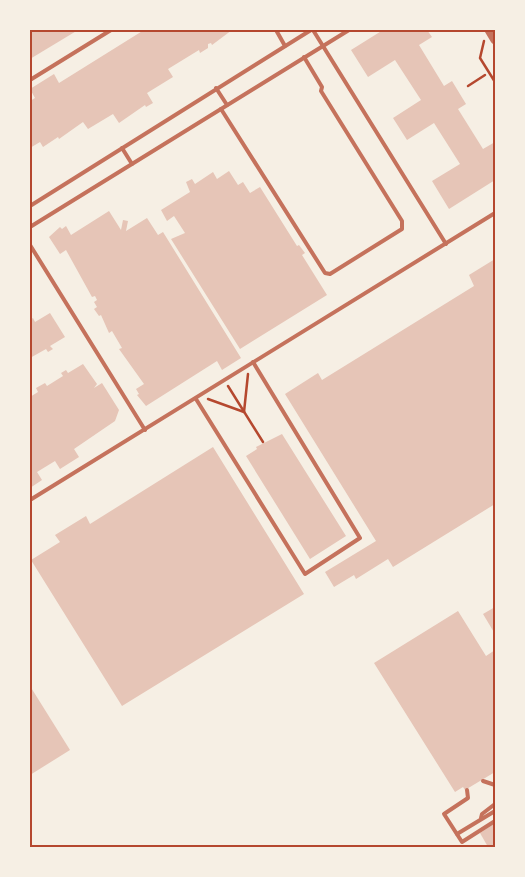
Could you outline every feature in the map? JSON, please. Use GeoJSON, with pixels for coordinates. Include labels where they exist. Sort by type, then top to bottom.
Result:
{"type":"FeatureCollection","features":[{"type":"Feature","properties":{"kind":"street"},"geometry":{"type":"LineString","coordinates":[[489,30],[495,40]]}},
{"type":"Feature","properties":{"kind":"lane"},"geometry":{"type":"LineString","coordinates":[[30,80],[111,30]]}},
{"type":"Feature","properties":{"kind":"lane"},"geometry":{"type":"LineString","coordinates":[[276,30],[285,46]]}},
{"type":"Feature","properties":{"kind":"lane"},"geometry":{"type":"LineString","coordinates":[[30,206],[216,88],[312,30],[446,244]]}},
{"type":"Feature","properties":{"kind":"lane"},"geometry":{"type":"LineString","coordinates":[[30,227],[349,30]]}},
{"type":"Feature","properties":{"kind":"lane"},"geometry":{"type":"LineString","coordinates":[[221,109],[325,273],[330,274],[402,229],[402,221],[321,91],[322,87],[304,58]]}},
{"type":"Feature","properties":{"kind":"lane"},"geometry":{"type":"LineString","coordinates":[[216,88],[227,106]]}},
{"type":"Feature","properties":{"kind":"lane"},"geometry":{"type":"LineString","coordinates":[[122,148],[132,164]]}},
{"type":"Feature","properties":{"kind":"lane"},"geometry":{"type":"LineString","coordinates":[[30,500],[495,213]]}},
{"type":"Feature","properties":{"kind":"lane"},"geometry":{"type":"LineString","coordinates":[[30,246],[145,430]]}},
{"type":"Feature","properties":{"kind":"lane"},"geometry":{"type":"LineString","coordinates":[[197,398],[305,574],[360,538],[253,362]]}},
{"type":"Feature","properties":{"kind":"lane"},"geometry":{"type":"LineString","coordinates":[[483,781],[495,785]]}},
{"type":"Feature","properties":{"kind":"lane"},"geometry":{"type":"LineString","coordinates":[[467,790],[468,798],[444,814],[462,842],[495,821]]}},
{"type":"Feature","properties":{"kind":"lane"},"geometry":{"type":"LineString","coordinates":[[481,818],[482,814],[495,804]]}},
{"type":"Feature","properties":{"kind":"lane"},"geometry":{"type":"LineString","coordinates":[[457,834],[495,811]]}},
{"type":"Feature","properties":{"kind":"path"},"geometry":{"type":"LineString","coordinates":[[484,39],[480,58],[495,82]]}},
{"type":"Feature","properties":{"kind":"path"},"geometry":{"type":"LineString","coordinates":[[468,86],[485,75]]}},
{"type":"Feature","properties":{"kind":"path"},"geometry":{"type":"LineString","coordinates":[[244,412],[249,366]]}},
{"type":"Feature","properties":{"kind":"path"},"geometry":{"type":"LineString","coordinates":[[225,380],[263,442]]}},
{"type":"Feature","properties":{"kind":"path"},"geometry":{"type":"LineString","coordinates":[[197,398],[244,412]]}},
{"type":"Feature","properties":{"kind":"building"},"geometry":{"type":"Polygon","coordinates":[[[30,30],[78,30],[30,59],[30,30]]]}},
{"type":"Feature","properties":{"kind":"building"},"geometry":{"type":"Polygon","coordinates":[[[144,30],[232,30],[212,45],[211,43],[208,44],[208,48],[200,53],[199,50],[168,69],[173,77],[147,93],[153,103],[146,107],[145,105],[119,123],[113,114],[88,129],[83,122],[59,139],[58,137],[43,147],[40,142],[30,148],[30,101],[35,98],[30,89],[54,74],[59,83],[144,30]]]}},
{"type":"Feature","properties":{"kind":"building"},"geometry":{"type":"Polygon","coordinates":[[[383,30],[427,30],[432,37],[419,45],[444,86],[452,81],[466,104],[458,109],[483,149],[495,142],[495,180],[449,209],[432,181],[460,164],[434,123],[407,140],[393,118],[421,100],[395,60],[368,77],[351,50],[383,30]]]}},
{"type":"Feature","properties":{"kind":"building"},"geometry":{"type":"Polygon","coordinates":[[[229,171],[238,185],[243,182],[250,193],[260,187],[297,246],[299,245],[305,253],[302,255],[327,295],[240,349],[171,239],[185,233],[174,216],[167,221],[161,210],[190,192],[186,182],[192,179],[195,184],[213,172],[217,179],[229,171]]]}},
{"type":"Feature","properties":{"kind":"building"},"geometry":{"type":"Polygon","coordinates":[[[109,211],[121,230],[123,220],[128,221],[126,231],[147,218],[158,235],[163,232],[241,358],[222,370],[217,361],[146,406],[137,395],[139,394],[136,389],[144,384],[119,349],[122,348],[112,331],[109,333],[101,315],[99,316],[94,309],[97,307],[94,302],[97,300],[95,296],[92,297],[66,250],[60,254],[49,237],[60,227],[62,229],[66,226],[71,235],[109,211]]]}},
{"type":"Feature","properties":{"kind":"building"},"geometry":{"type":"Polygon","coordinates":[[[495,259],[495,504],[393,567],[388,559],[356,579],[354,575],[334,587],[325,572],[376,541],[285,394],[318,373],[322,380],[474,286],[469,275],[495,259]]]}},
{"type":"Feature","properties":{"kind":"building"},"geometry":{"type":"Polygon","coordinates":[[[50,313],[65,337],[50,346],[53,349],[48,352],[46,349],[30,358],[30,320],[33,318],[35,322],[50,313]]]}},
{"type":"Feature","properties":{"kind":"building"},"geometry":{"type":"Polygon","coordinates":[[[83,364],[97,384],[94,388],[102,383],[119,410],[115,421],[74,449],[79,457],[60,469],[55,461],[37,472],[42,480],[30,488],[30,397],[38,392],[36,388],[45,383],[47,386],[63,376],[61,373],[66,370],[68,373],[83,364]]]}},
{"type":"Feature","properties":{"kind":"building"},"geometry":{"type":"Polygon","coordinates":[[[282,434],[346,536],[310,559],[246,456],[257,449],[256,447],[282,434]]]}},
{"type":"Feature","properties":{"kind":"building"},"geometry":{"type":"Polygon","coordinates":[[[213,447],[304,594],[122,706],[31,560],[60,542],[55,535],[86,516],[90,524],[213,447]]]}},
{"type":"Feature","properties":{"kind":"building"},"geometry":{"type":"Polygon","coordinates":[[[495,607],[495,634],[483,614],[495,607]]]}},
{"type":"Feature","properties":{"kind":"building"},"geometry":{"type":"Polygon","coordinates":[[[458,611],[486,656],[495,650],[495,772],[465,790],[463,787],[455,792],[374,663],[458,611]]]}},
{"type":"Feature","properties":{"kind":"building"},"geometry":{"type":"Polygon","coordinates":[[[30,686],[70,750],[30,775],[30,686]]]}},
{"type":"Feature","properties":{"kind":"building"},"geometry":{"type":"Polygon","coordinates":[[[495,823],[495,847],[488,847],[480,833],[495,823]]]}}]}
